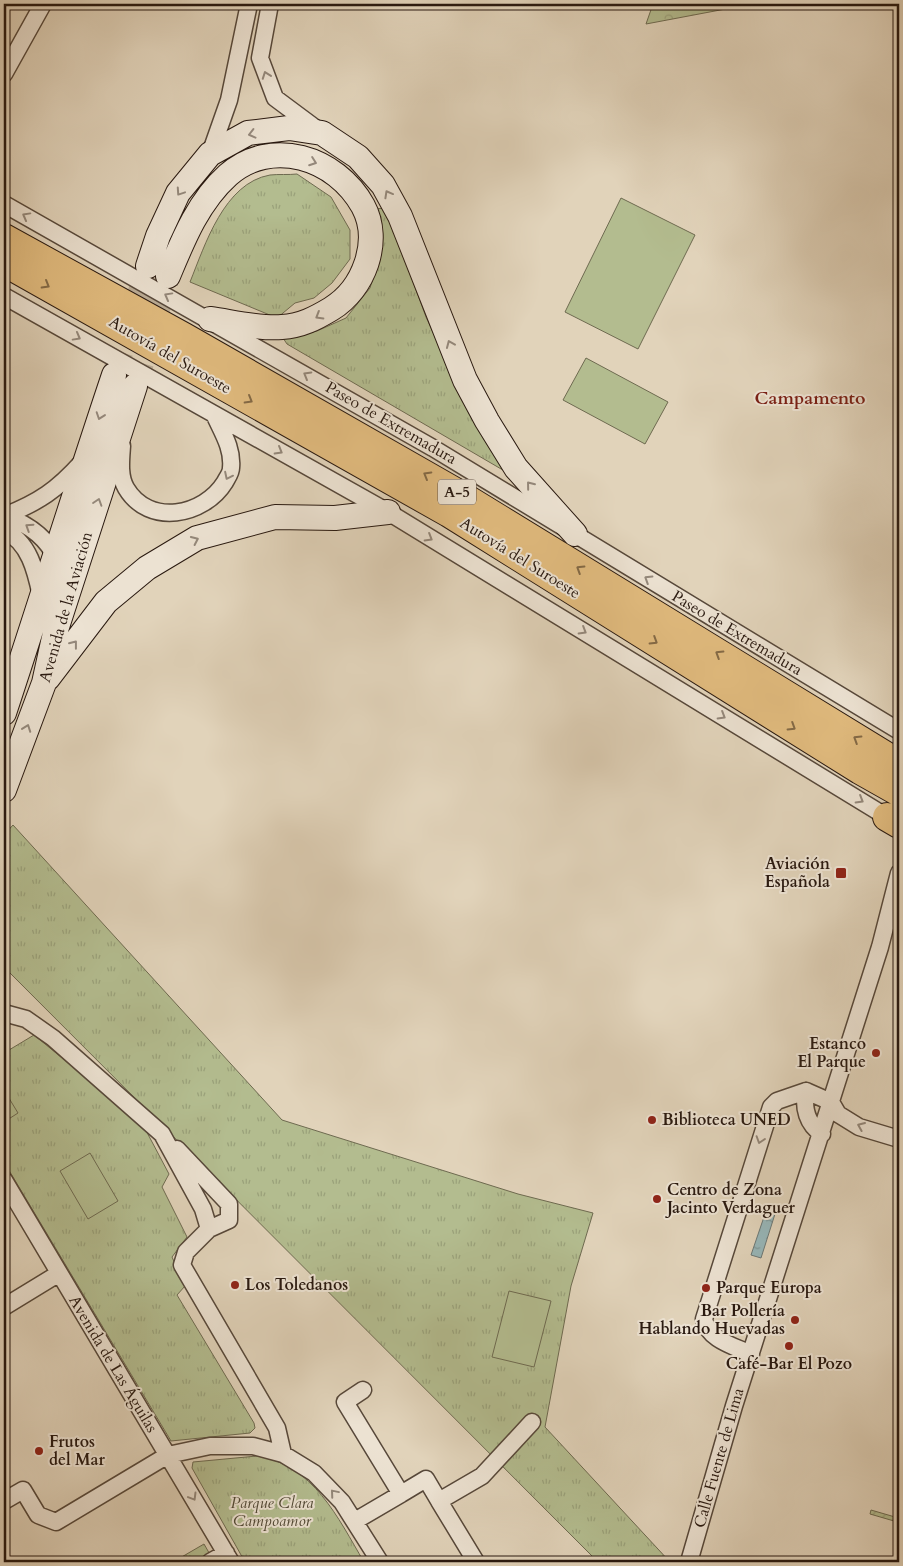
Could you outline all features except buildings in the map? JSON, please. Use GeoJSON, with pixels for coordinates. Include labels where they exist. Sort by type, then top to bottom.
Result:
{"type":"FeatureCollection","features":[{"type":"Feature","properties":{"kind":"highway","name":"Autovía del Suroeste"},"geometry":{"type":"LineString","coordinates":[[4,238],[184,337],[457,493],[899,764]]}},
{"type":"Feature","properties":{"kind":"highway","name":"Autovía del Suroeste"},"geometry":{"type":"LineString","coordinates":[[4,262],[449,514],[860,770],[899,792]]}},
{"type":"Feature","properties":{"kind":"main road"},"geometry":{"type":"LineString","coordinates":[[210,319],[281,327],[314,320],[341,303],[357,286],[369,251],[369,227],[363,206],[346,184],[328,168],[290,154],[266,156],[246,163],[228,175],[209,195],[158,271],[158,236],[178,193],[210,154],[248,133],[289,128],[322,133],[358,157],[383,185],[400,216],[465,380],[487,421],[516,468],[575,534]]}},
{"type":"Feature","properties":{"kind":"main road","name":"Avenida de la Aviación"},"geometry":{"type":"LineString","coordinates":[[4,713],[42,599],[86,456],[124,380],[124,422],[55,633],[44,683],[4,790]]}},
{"type":"Feature","properties":{"kind":"main road"},"geometry":{"type":"LineString","coordinates":[[44,683],[106,602],[147,568],[197,538],[275,517],[334,518],[388,512]]}},
{"type":"Feature","properties":{"kind":"street"},"geometry":{"type":"LineString","coordinates":[[4,74],[43,4]]}},
{"type":"Feature","properties":{"kind":"street"},"geometry":{"type":"LineString","coordinates":[[210,154],[229,100],[249,4]]}},
{"type":"Feature","properties":{"kind":"street"},"geometry":{"type":"LineString","coordinates":[[270,4],[260,58],[274,98],[322,133]]}},
{"type":"Feature","properties":{"kind":"street","name":"Paseo de Extremadura"},"geometry":{"type":"LineString","coordinates":[[4,204],[210,319],[433,448],[899,732]]}},
{"type":"Feature","properties":{"kind":"street"},"geometry":{"type":"LineString","coordinates":[[4,296],[388,512],[895,825]]}},
{"type":"Feature","properties":{"kind":"street","name":"Avenida de la Aviación"},"geometry":{"type":"LineString","coordinates":[[124,422],[120,466],[126,487],[139,502],[146,506],[162,513],[179,513],[199,508],[219,492],[232,470],[230,448],[214,414]]}},
{"type":"Feature","properties":{"kind":"street"},"geometry":{"type":"LineString","coordinates":[[4,521],[49,495],[62,485],[86,456]]}},
{"type":"Feature","properties":{"kind":"street"},"geometry":{"type":"LineString","coordinates":[[4,521],[34,529],[54,555],[63,575],[67,598]]}},
{"type":"Feature","properties":{"kind":"street"},"geometry":{"type":"LineString","coordinates":[[4,521],[11,534],[24,548],[36,573],[42,599]]}},
{"type":"Feature","properties":{"kind":"street","name":"Calle Fuente de Lima"},"geometry":{"type":"LineString","coordinates":[[689,1562],[751,1354],[822,1134],[886,925],[899,872]]}},
{"type":"Feature","properties":{"kind":"street","name":"Calle Fuente de Lima"},"geometry":{"type":"LineString","coordinates":[[886,925],[899,910]]}},
{"type":"Feature","properties":{"kind":"street"},"geometry":{"type":"LineString","coordinates":[[4,1013],[26,1019],[53,1038],[162,1134],[228,1204],[229,1220],[209,1229],[186,1252],[182,1265],[277,1428],[283,1454]]}},
{"type":"Feature","properties":{"kind":"street"},"geometry":{"type":"LineString","coordinates":[[806,1091],[807,1115],[813,1128],[822,1134]]}},
{"type":"Feature","properties":{"kind":"street"},"geometry":{"type":"LineString","coordinates":[[751,1354],[714,1336],[706,1328],[704,1319],[771,1107],[777,1101],[806,1091],[831,1102],[838,1114],[859,1127],[899,1139]]}},
{"type":"Feature","properties":{"kind":"street"},"geometry":{"type":"LineString","coordinates":[[162,1134],[203,1209],[209,1229]]}},
{"type":"Feature","properties":{"kind":"street","name":"Avenida de Las Águilas"},"geometry":{"type":"LineString","coordinates":[[4,1180],[58,1274],[229,1557]]}},
{"type":"Feature","properties":{"kind":"street"},"geometry":{"type":"LineString","coordinates":[[4,1307],[58,1274]]}},
{"type":"Feature","properties":{"kind":"street"},"geometry":{"type":"LineString","coordinates":[[364,1390],[344,1402],[400,1494]]}},
{"type":"Feature","properties":{"kind":"street"},"geometry":{"type":"LineString","coordinates":[[439,1501],[482,1476],[532,1422]]}},
{"type":"Feature","properties":{"kind":"street"},"geometry":{"type":"LineString","coordinates":[[4,1501],[23,1490],[38,1515],[56,1522],[168,1455],[210,1446],[237,1444],[253,1446],[283,1454],[314,1472],[335,1494],[355,1521],[380,1562]]}},
{"type":"Feature","properties":{"kind":"street"},"geometry":{"type":"LineString","coordinates":[[355,1521],[426,1479],[476,1562]]}},
{"type":"Feature","properties":{"kind":"street"},"geometry":{"type":"LineString","coordinates":[[210,1562],[229,1557]]}},
{"type":"Feature","properties":{"kind":"green space"},"geometry":{"type":"Polygon","coordinates":[[[653,4],[752,4],[646,24],[653,4]]]}},
{"type":"Feature","properties":{"kind":"green space"},"geometry":{"type":"Polygon","coordinates":[[[297,174],[331,197],[350,230],[350,259],[332,283],[314,298],[295,303],[277,318],[190,282],[218,218],[240,190],[254,180],[270,175],[297,174]]]}},
{"type":"Feature","properties":{"kind":"green space"},"geometry":{"type":"Polygon","coordinates":[[[621,198],[695,235],[638,349],[565,312],[621,198]]]}},
{"type":"Feature","properties":{"kind":"green space"},"geometry":{"type":"Polygon","coordinates":[[[386,208],[426,317],[454,378],[508,473],[287,344],[283,338],[317,331],[346,318],[370,288],[381,251],[374,209],[386,208]]]}},
{"type":"Feature","properties":{"kind":"green space"},"geometry":{"type":"Polygon","coordinates":[[[586,358],[668,402],[645,444],[563,400],[586,358]]]}},
{"type":"Feature","properties":{"kind":"green space"},"geometry":{"type":"Polygon","coordinates":[[[13,825],[282,1120],[518,1194],[593,1213],[571,1286],[545,1427],[670,1562],[598,1562],[4,967],[4,835],[13,825]]]}},
{"type":"Feature","properties":{"kind":"green space"},"geometry":{"type":"Polygon","coordinates":[[[34,1035],[142,1123],[169,1174],[162,1187],[187,1237],[172,1257],[185,1286],[177,1295],[254,1423],[255,1428],[250,1433],[171,1441],[4,1162],[4,1053],[34,1035]]]}},
{"type":"Feature","properties":{"kind":"green space"},"geometry":{"type":"Polygon","coordinates":[[[4,1090],[18,1113],[4,1122],[4,1090]]]}},
{"type":"Feature","properties":{"kind":"green space"},"geometry":{"type":"Polygon","coordinates":[[[90,1153],[118,1201],[88,1219],[60,1171],[90,1153]]]}},
{"type":"Feature","properties":{"kind":"green space"},"geometry":{"type":"Polygon","coordinates":[[[509,1291],[551,1301],[534,1367],[492,1357],[509,1291]]]}},
{"type":"Feature","properties":{"kind":"green space","name":"Parque Clara Campoamor"},"geometry":{"type":"Polygon","coordinates":[[[257,1456],[277,1461],[309,1481],[333,1511],[364,1562],[245,1562],[192,1468],[193,1462],[257,1456]]]}},
{"type":"Feature","properties":{"kind":"green space"},"geometry":{"type":"Polygon","coordinates":[[[871,1510],[895,1517],[894,1521],[870,1514],[871,1510]]]}},
{"type":"Feature","properties":{"kind":"green space"},"geometry":{"type":"Polygon","coordinates":[[[204,1544],[212,1558],[206,1562],[173,1562],[204,1544]]]}},
{"type":"Feature","properties":{"kind":"water"},"geometry":{"type":"Polygon","coordinates":[[[766,1211],[775,1214],[761,1258],[751,1255],[766,1211]]]}},
{"type":"Feature","properties":{"kind":"tunnel"},"geometry":{"type":"LineString","coordinates":[[114,375],[148,266]]}},
{"type":"Feature","properties":{"kind":"tunnel"},"geometry":{"type":"LineString","coordinates":[[135,386],[168,276]]}},
{"type":"Feature","properties":{"kind":"place","name":"Aviación Española"},"geometry":{"type":"Point","coordinates":[841,873]}},
{"type":"Feature","properties":{"kind":"place","name":"Estanco El Parque"},"geometry":{"type":"Point","coordinates":[876,1053]}},
{"type":"Feature","properties":{"kind":"place","name":"Biblioteca UNED"},"geometry":{"type":"Point","coordinates":[652,1120]}},
{"type":"Feature","properties":{"kind":"place","name":"Centro de Zona Jacinto Verdaguer"},"geometry":{"type":"Point","coordinates":[657,1199]}},
{"type":"Feature","properties":{"kind":"place","name":"Los Toledanos"},"geometry":{"type":"Point","coordinates":[235,1285]}},
{"type":"Feature","properties":{"kind":"place","name":"Parque Europa"},"geometry":{"type":"Point","coordinates":[706,1288]}},
{"type":"Feature","properties":{"kind":"place","name":"Bar Pollería Hablando Huevadas"},"geometry":{"type":"Point","coordinates":[795,1320]}},
{"type":"Feature","properties":{"kind":"place","name":"Café-Bar El Pozo"},"geometry":{"type":"Point","coordinates":[789,1346]}},
{"type":"Feature","properties":{"kind":"place","name":"Frutos del Mar"},"geometry":{"type":"Point","coordinates":[39,1451]}},
{"type":"Feature","properties":{"kind":"district","name":"Campamento"},"geometry":{"type":"Point","coordinates":[810,398]}}]}
